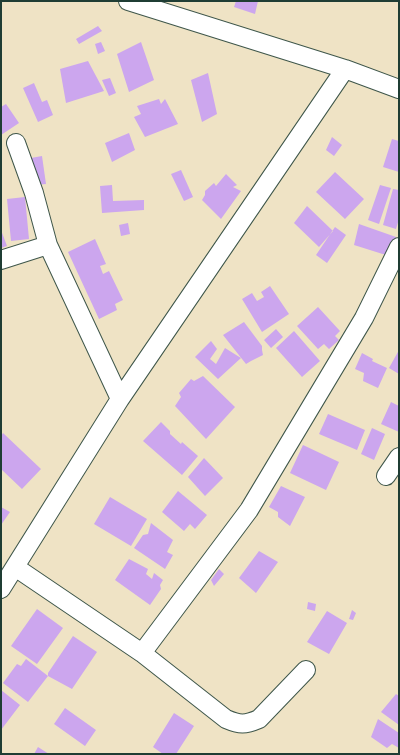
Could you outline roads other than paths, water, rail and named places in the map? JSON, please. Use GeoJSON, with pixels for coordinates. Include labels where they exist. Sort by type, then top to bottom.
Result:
{"type":"FeatureCollection","features":[{"type":"Feature","properties":{"kind":"street"},"geometry":{"type":"LineString","coordinates":[[128,1],[345,69],[399,89]]}},
{"type":"Feature","properties":{"kind":"street"},"geometry":{"type":"LineString","coordinates":[[1,589],[120,400],[345,69]]}},
{"type":"Feature","properties":{"kind":"street"},"geometry":{"type":"LineString","coordinates":[[16,144],[34,193],[48,245],[120,400]]}},
{"type":"Feature","properties":{"kind":"street"},"geometry":{"type":"LineString","coordinates":[[1,260],[48,245]]}},
{"type":"Feature","properties":{"kind":"street"},"geometry":{"type":"LineString","coordinates":[[142,653],[249,510],[364,318],[399,247]]}},
{"type":"Feature","properties":{"kind":"street"},"geometry":{"type":"LineString","coordinates":[[386,476],[399,457]]}},
{"type":"Feature","properties":{"kind":"street"},"geometry":{"type":"LineString","coordinates":[[14,567],[142,653],[226,719],[238,724],[249,723],[259,719],[306,670]]}}]}
